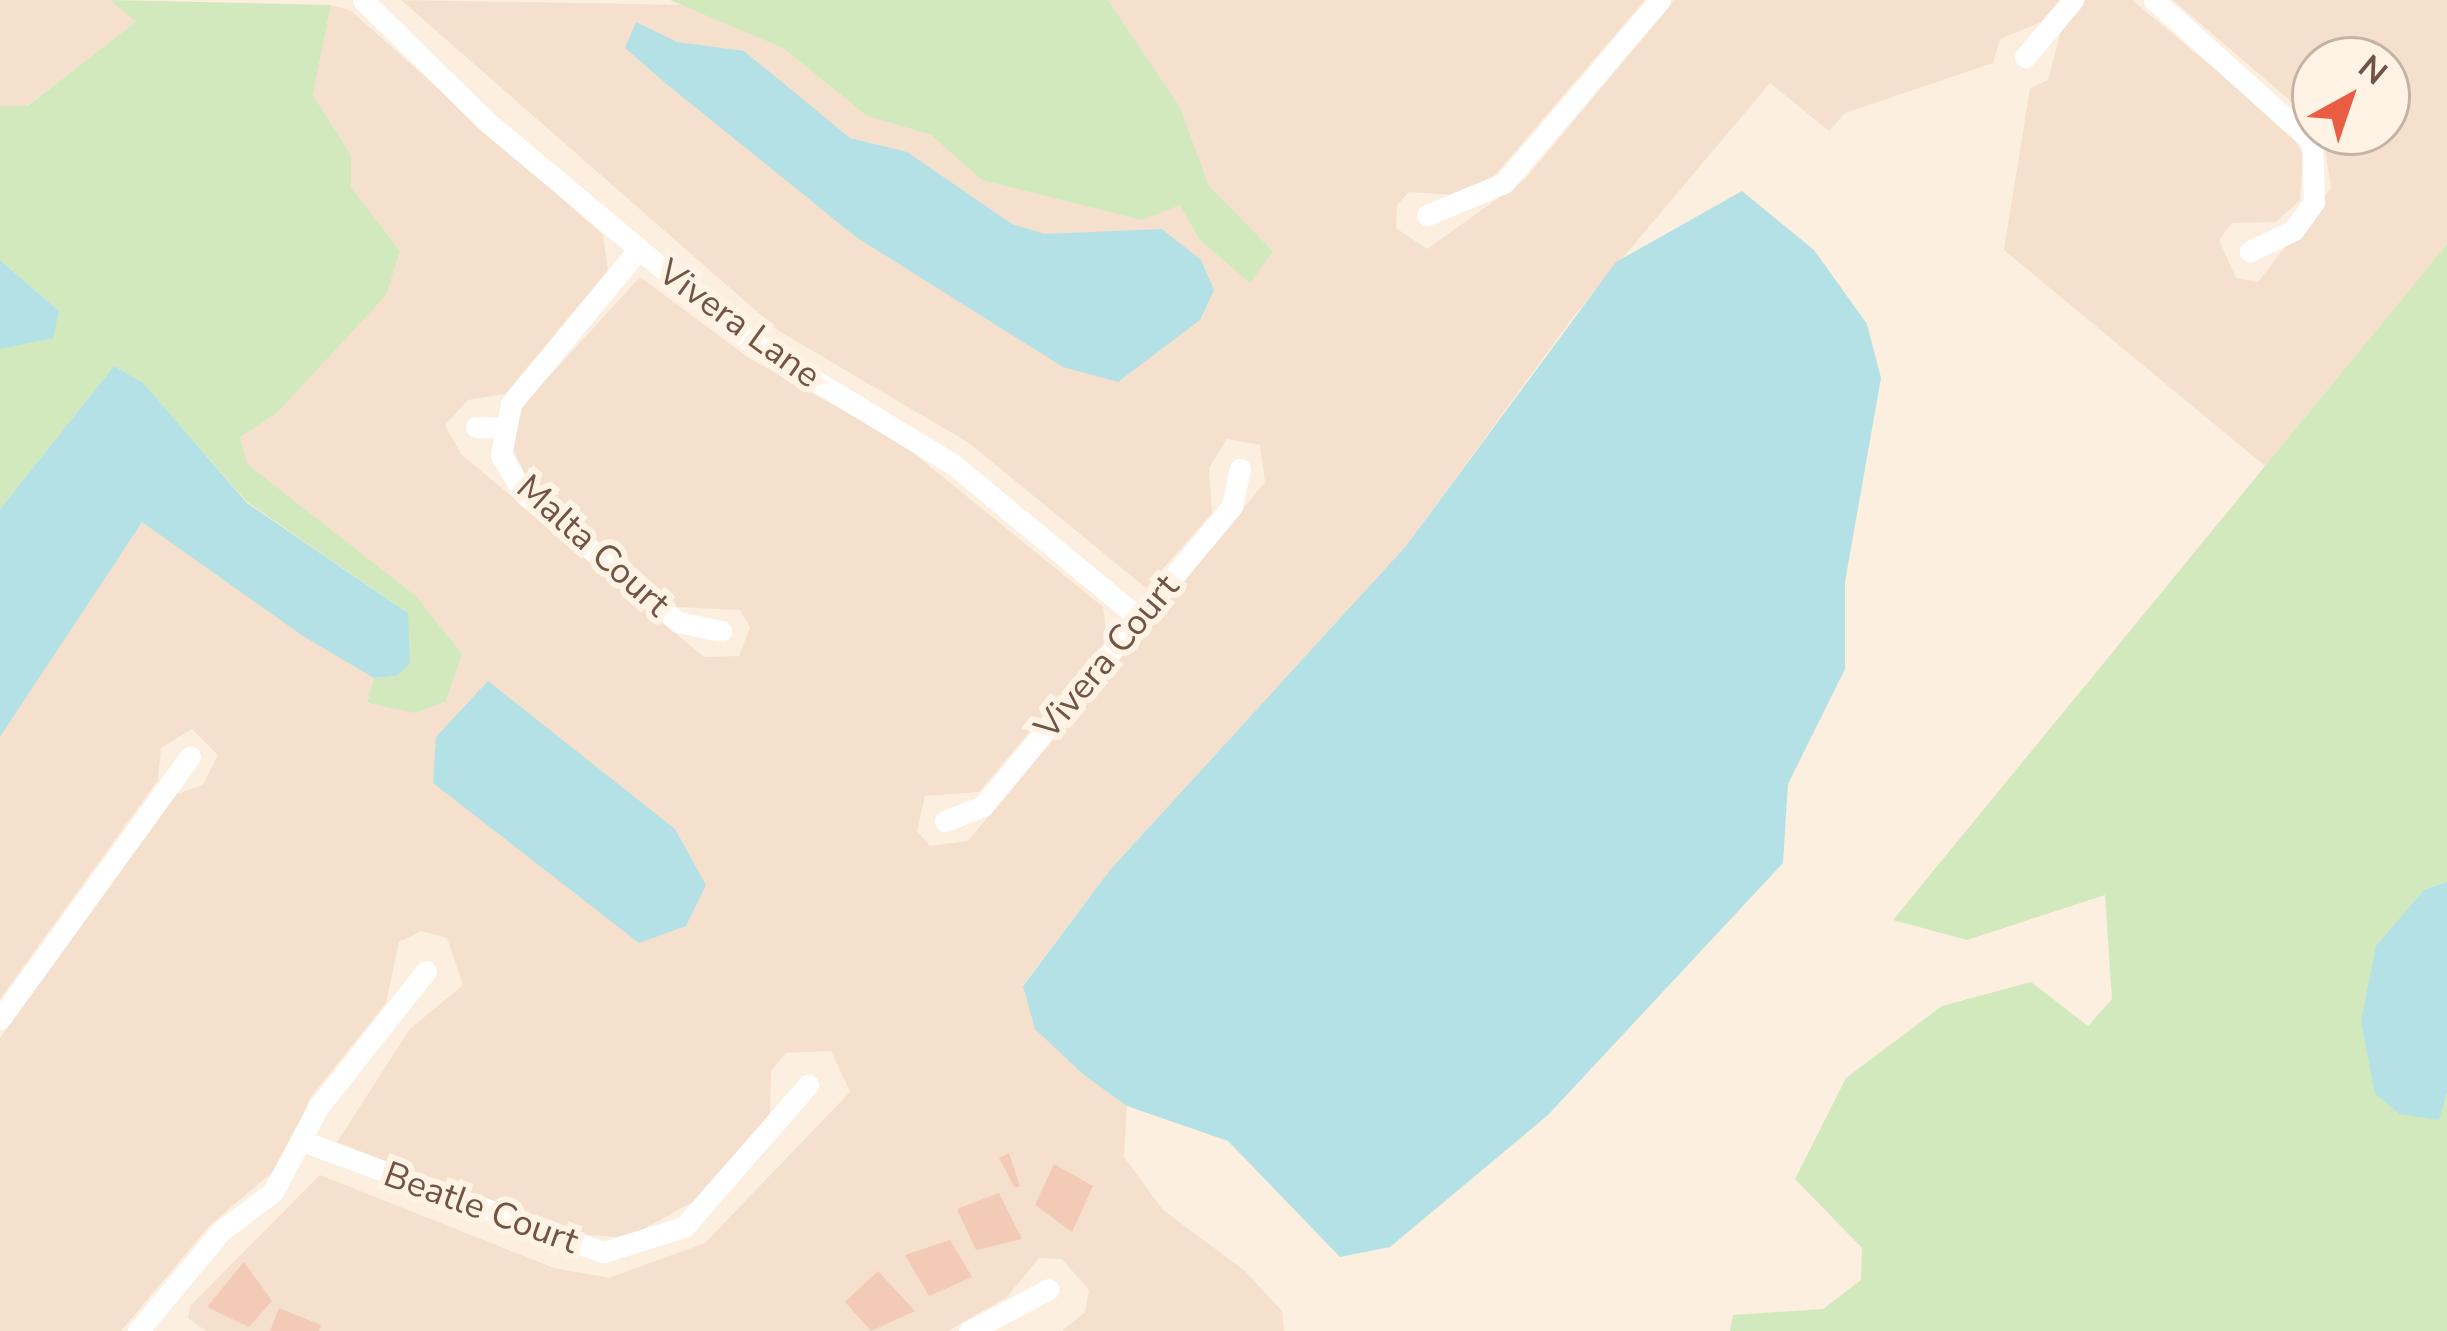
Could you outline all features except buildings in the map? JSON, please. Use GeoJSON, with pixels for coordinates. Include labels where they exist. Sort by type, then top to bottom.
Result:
{"type":"FeatureCollection","features":[{"type":"Feature","properties":{"kind":"street","name":"Vivera Lane"},"geometry":{"type":"LineString","coordinates":[[362,0],[639,249],[747,339],[954,465],[1139,618]]}},
{"type":"Feature","properties":{"kind":"street"},"geometry":{"type":"LineString","coordinates":[[1426,215],[1504,184],[1660,0]]}},
{"type":"Feature","properties":{"kind":"street"},"geometry":{"type":"LineString","coordinates":[[2025,57],[2073,0]]}},
{"type":"Feature","properties":{"kind":"street"},"geometry":{"type":"LineString","coordinates":[[2154,0],[2312,142],[2314,202],[2294,230],[2250,251]]}},
{"type":"Feature","properties":{"kind":"street","name":"Malta Court"},"geometry":{"type":"LineString","coordinates":[[639,249],[501,428],[501,454],[524,494],[678,622],[721,632]]}},
{"type":"Feature","properties":{"kind":"street","name":"Malta Court"},"geometry":{"type":"LineString","coordinates":[[476,427],[501,428]]}},
{"type":"Feature","properties":{"kind":"street","name":"Vivera Court"},"geometry":{"type":"LineString","coordinates":[[945,821],[983,806],[1232,506],[1240,469]]}},
{"type":"Feature","properties":{"kind":"street"},"geometry":{"type":"LineString","coordinates":[[0,1019],[190,757]]}},
{"type":"Feature","properties":{"kind":"street"},"geometry":{"type":"LineString","coordinates":[[149,1327],[221,1231],[273,1192],[305,1142],[320,1106],[426,970]]}},
{"type":"Feature","properties":{"kind":"street","name":"Beatle Court"},"geometry":{"type":"LineString","coordinates":[[305,1142],[603,1252],[684,1227],[808,1085]]}},
{"type":"Feature","properties":{"kind":"street"},"geometry":{"type":"LineString","coordinates":[[969,1331],[1049,1289]]}},
{"type":"Feature","properties":{"kind":"shaded area"},"geometry":{"type":"Polygon","coordinates":[[[0,0],[110,0],[137,22],[26,106],[0,106],[0,0]]]}},
{"type":"Feature","properties":{"kind":"shaded area"},"geometry":{"type":"Polygon","coordinates":[[[401,0],[687,5],[783,48],[867,116],[931,135],[983,180],[1181,205],[1199,239],[1272,250],[1209,186],[1180,107],[1108,0],[1645,0],[1494,176],[1455,195],[1409,192],[1397,205],[1396,228],[1427,249],[1525,179],[1675,0],[2060,0],[2041,22],[2000,39],[1993,63],[1845,113],[1829,131],[1770,83],[1573,317],[1406,546],[1110,870],[1023,985],[1085,1076],[1127,1106],[1124,1157],[1163,1210],[1245,1271],[1282,1311],[1284,1331],[1062,1331],[1085,1312],[1089,1290],[1062,1259],[1039,1258],[1007,1297],[948,1331],[206,1331],[188,1318],[191,1305],[320,1175],[554,1268],[609,1278],[705,1243],[850,1092],[831,1051],[786,1053],[771,1071],[770,1114],[700,1198],[627,1238],[563,1233],[337,1142],[410,1029],[463,985],[447,938],[421,931],[399,942],[386,1003],[310,1098],[282,1164],[210,1225],[121,1331],[0,1331],[0,1038],[131,849],[174,795],[203,785],[218,755],[192,729],[161,748],[158,780],[0,999],[0,737],[127,540],[142,522],[165,530],[374,678],[367,704],[446,701],[462,654],[416,596],[246,464],[240,436],[278,412],[385,295],[400,251],[351,187],[351,155],[313,95],[331,5],[350,10],[603,235],[608,270],[505,394],[468,400],[445,425],[461,454],[704,657],[739,656],[750,627],[740,610],[676,607],[529,484],[512,446],[523,405],[640,277],[749,358],[901,443],[1103,607],[1107,639],[979,792],[925,796],[917,831],[930,846],[968,841],[1265,482],[1260,445],[1227,439],[1209,468],[1212,513],[1146,588],[969,443],[779,331],[401,0]]]}},
{"type":"Feature","properties":{"kind":"shaded area"},"geometry":{"type":"Polygon","coordinates":[[[2086,0],[2132,0],[2290,132],[2291,156],[2303,156],[2300,200],[2276,222],[2232,223],[2219,240],[2236,278],[2258,282],[2331,188],[2326,156],[2411,156],[2411,36],[2291,36],[2291,101],[2173,0],[2447,0],[2447,244],[2265,466],[2004,250],[2030,88],[2048,80],[2061,31],[2086,0]]]}},
{"type":"Feature","properties":{"kind":"green space"},"geometry":{"type":"Polygon","coordinates":[[[110,0],[331,5],[313,95],[351,155],[351,187],[400,251],[386,295],[278,412],[240,437],[247,464],[416,596],[462,654],[446,701],[416,713],[367,703],[374,678],[397,676],[408,613],[247,502],[143,384],[114,366],[0,509],[0,349],[59,311],[0,260],[0,106],[27,106],[136,22],[110,0]]]}},
{"type":"Feature","properties":{"kind":"green space"},"geometry":{"type":"Polygon","coordinates":[[[670,0],[1108,0],[1180,107],[1209,186],[1273,251],[1250,283],[1199,239],[1180,205],[1142,220],[982,180],[931,135],[867,116],[783,48],[670,0]]]}},
{"type":"Feature","properties":{"kind":"green space"},"geometry":{"type":"Polygon","coordinates":[[[2447,244],[2447,882],[2425,889],[2438,1120],[2447,1093],[2447,1331],[1730,1331],[1733,1315],[1823,1309],[1861,1280],[1862,1248],[1795,1179],[1846,1078],[1942,1006],[2031,982],[2088,1026],[2112,999],[2105,895],[1967,940],[1893,920],[2447,244]]]}},
{"type":"Feature","properties":{"kind":"water"},"geometry":{"type":"Polygon","coordinates":[[[636,22],[677,42],[744,51],[850,138],[907,152],[1012,224],[1045,234],[1162,229],[1201,260],[1214,290],[1200,320],[1118,382],[1063,367],[856,237],[669,86],[625,48],[636,22]]]}},
{"type":"Feature","properties":{"kind":"water"},"geometry":{"type":"Polygon","coordinates":[[[1742,191],[1814,250],[1867,324],[1881,378],[1845,582],[1845,669],[1788,784],[1783,863],[1548,1115],[1390,1247],[1340,1257],[1228,1141],[1127,1106],[1085,1076],[1035,1029],[1023,986],[1110,870],[1406,546],[1616,262],[1742,191]]]}},
{"type":"Feature","properties":{"kind":"water"},"geometry":{"type":"Polygon","coordinates":[[[0,260],[59,311],[53,338],[0,349],[0,260]]]}},
{"type":"Feature","properties":{"kind":"water"},"geometry":{"type":"Polygon","coordinates":[[[114,366],[143,383],[247,503],[408,613],[410,663],[397,676],[374,678],[303,636],[142,522],[0,737],[0,509],[114,366]]]}},
{"type":"Feature","properties":{"kind":"water"},"geometry":{"type":"Polygon","coordinates":[[[488,681],[675,829],[706,885],[686,926],[639,943],[433,783],[436,737],[488,681]]]}},
{"type":"Feature","properties":{"kind":"water"},"geometry":{"type":"Polygon","coordinates":[[[2447,882],[2447,1093],[2439,1120],[2400,1114],[2375,1094],[2361,1021],[2376,946],[2425,889],[2447,882]]]}}]}
